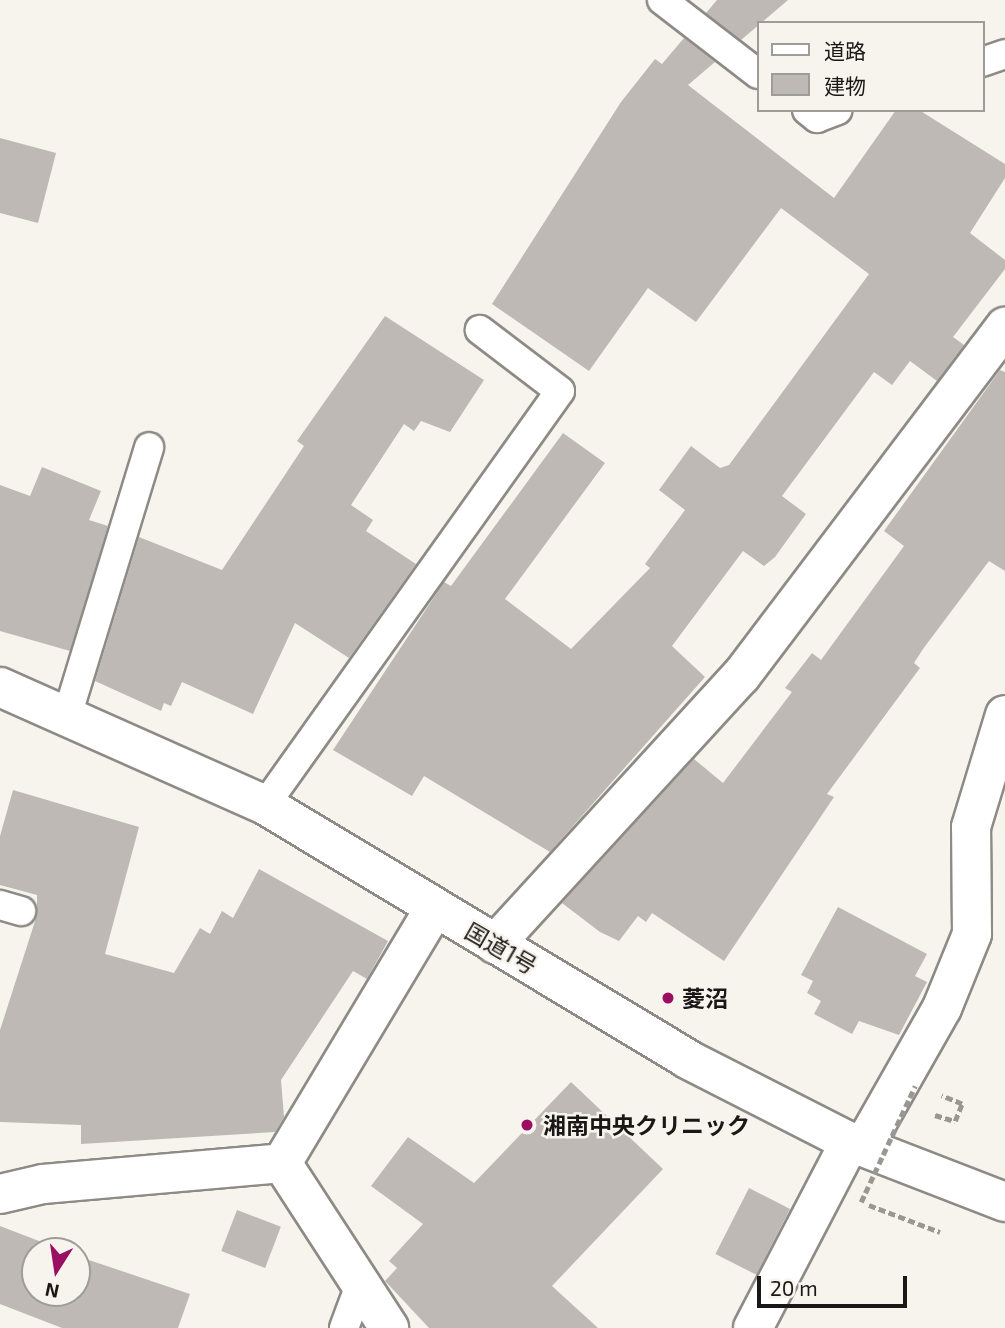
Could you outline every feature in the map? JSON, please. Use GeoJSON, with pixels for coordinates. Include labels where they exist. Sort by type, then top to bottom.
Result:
{"type":"FeatureCollection","features":[{"type":"Feature","properties":{"kind":"main road"},"geometry":{"type":"LineString","coordinates":[[495,944],[741,676],[1005,327]]}},
{"type":"Feature","properties":{"kind":"main road","name":"国道1号"},"geometry":{"type":"LineString","coordinates":[[0,687],[265,805],[687,1059],[856,1145],[1005,1202]]}},
{"type":"Feature","properties":{"kind":"main road"},"geometry":{"type":"LineString","coordinates":[[753,1328],[856,1145],[942,1007],[972,934],[971,827],[1005,716]]}},
{"type":"Feature","properties":{"kind":"main road"},"geometry":{"type":"LineString","coordinates":[[282,1163],[434,909]]}},
{"type":"Feature","properties":{"kind":"main road"},"geometry":{"type":"LineString","coordinates":[[0,1194],[43,1184],[282,1163]]}},
{"type":"Feature","properties":{"kind":"main road"},"geometry":{"type":"LineString","coordinates":[[282,1163],[389,1328]]}},
{"type":"Feature","properties":{"kind":"lane"},"geometry":{"type":"LineString","coordinates":[[662,0],[757,73]]}},
{"type":"Feature","properties":{"kind":"lane"},"geometry":{"type":"LineString","coordinates":[[984,61],[1005,54]]}},
{"type":"Feature","properties":{"kind":"lane"},"geometry":{"type":"LineString","coordinates":[[810,112],[817,118],[833,112]]}},
{"type":"Feature","properties":{"kind":"lane"},"geometry":{"type":"LineString","coordinates":[[265,805],[560,391],[480,330]]}},
{"type":"Feature","properties":{"kind":"lane"},"geometry":{"type":"LineString","coordinates":[[68,716],[149,447]]}},
{"type":"Feature","properties":{"kind":"lane"},"geometry":{"type":"LineString","coordinates":[[344,1328],[360,1285]]}},
{"type":"Feature","properties":{"kind":"path"},"geometry":{"type":"LineString","coordinates":[[915,1086],[861,1202],[940,1232]]}},
{"type":"Feature","properties":{"kind":"building"},"geometry":{"type":"Polygon","coordinates":[[[717,0],[788,0],[763,21],[757,21],[757,26],[741,40],[706,13],[717,0]]]}},
{"type":"Feature","properties":{"kind":"building"},"geometry":{"type":"Polygon","coordinates":[[[684,38],[715,62],[688,85],[834,198],[895,112],[922,112],[1005,164],[1005,178],[970,233],[1005,260],[1005,269],[953,337],[964,345],[937,381],[910,361],[892,385],[874,372],[782,496],[806,514],[775,557],[764,566],[743,551],[672,646],[705,677],[550,852],[424,776],[412,796],[333,750],[444,582],[451,586],[563,433],[605,463],[505,599],[571,649],[650,568],[645,564],[685,510],[659,490],[691,446],[720,468],[729,465],[869,274],[781,208],[696,322],[648,288],[589,371],[492,304],[621,102],[655,59],[662,64],[684,38]]]}},
{"type":"Feature","properties":{"kind":"building"},"geometry":{"type":"Polygon","coordinates":[[[0,138],[56,153],[38,223],[0,213],[0,138]]]}},
{"type":"Feature","properties":{"kind":"building"},"geometry":{"type":"Polygon","coordinates":[[[385,316],[484,380],[450,432],[421,421],[414,431],[404,424],[351,505],[373,520],[366,531],[416,564],[349,658],[295,623],[253,714],[182,682],[171,706],[164,703],[161,711],[95,681],[139,537],[222,570],[304,446],[297,441],[385,316]]]}},
{"type":"Feature","properties":{"kind":"building"},"geometry":{"type":"Polygon","coordinates":[[[1000,370],[1005,372],[1005,571],[989,561],[923,649],[914,663],[920,668],[827,794],[834,797],[724,961],[652,913],[646,922],[638,916],[619,941],[600,932],[562,903],[694,759],[723,783],[792,692],[785,688],[812,653],[821,660],[904,546],[884,531],[1000,370]]]}},
{"type":"Feature","properties":{"kind":"building"},"geometry":{"type":"Polygon","coordinates":[[[42,467],[101,491],[89,520],[108,526],[70,651],[0,631],[0,485],[30,496],[42,467]]]}},
{"type":"Feature","properties":{"kind":"building"},"geometry":{"type":"Polygon","coordinates":[[[13,790],[139,827],[105,954],[174,973],[200,928],[210,934],[222,911],[233,918],[259,869],[388,941],[367,979],[353,971],[281,1080],[284,1117],[275,1132],[81,1144],[81,1125],[0,1122],[0,1030],[37,915],[37,895],[0,885],[0,836],[13,790]]]}},
{"type":"Feature","properties":{"kind":"building"},"geometry":{"type":"Polygon","coordinates":[[[838,907],[927,954],[915,976],[927,982],[899,1035],[859,1021],[852,1034],[814,1014],[821,1001],[807,993],[813,981],[801,975],[838,907]]]}},
{"type":"Feature","properties":{"kind":"building"},"geometry":{"type":"Polygon","coordinates":[[[571,1082],[663,1169],[552,1286],[598,1328],[429,1328],[385,1281],[397,1268],[389,1261],[423,1224],[371,1186],[408,1137],[474,1183],[571,1082]]]}},
{"type":"Feature","properties":{"kind":"building"},"geometry":{"type":"Polygon","coordinates":[[[749,1188],[790,1209],[756,1275],[715,1254],[749,1188]]]}},
{"type":"Feature","properties":{"kind":"building"},"geometry":{"type":"Polygon","coordinates":[[[237,1210],[281,1227],[265,1268],[221,1251],[237,1210]]]}},
{"type":"Feature","properties":{"kind":"building"},"geometry":{"type":"Polygon","coordinates":[[[0,1226],[29,1237],[21,1237],[21,1307],[91,1307],[91,1261],[190,1294],[178,1328],[62,1328],[0,1304],[0,1226]]]}},
{"type":"Feature","properties":{"kind":"place","name":"菱沼"},"geometry":{"type":"Point","coordinates":[668,998]}},
{"type":"Feature","properties":{"kind":"place","name":"湘南中央クリニック"},"geometry":{"type":"Point","coordinates":[527,1125]}}]}
